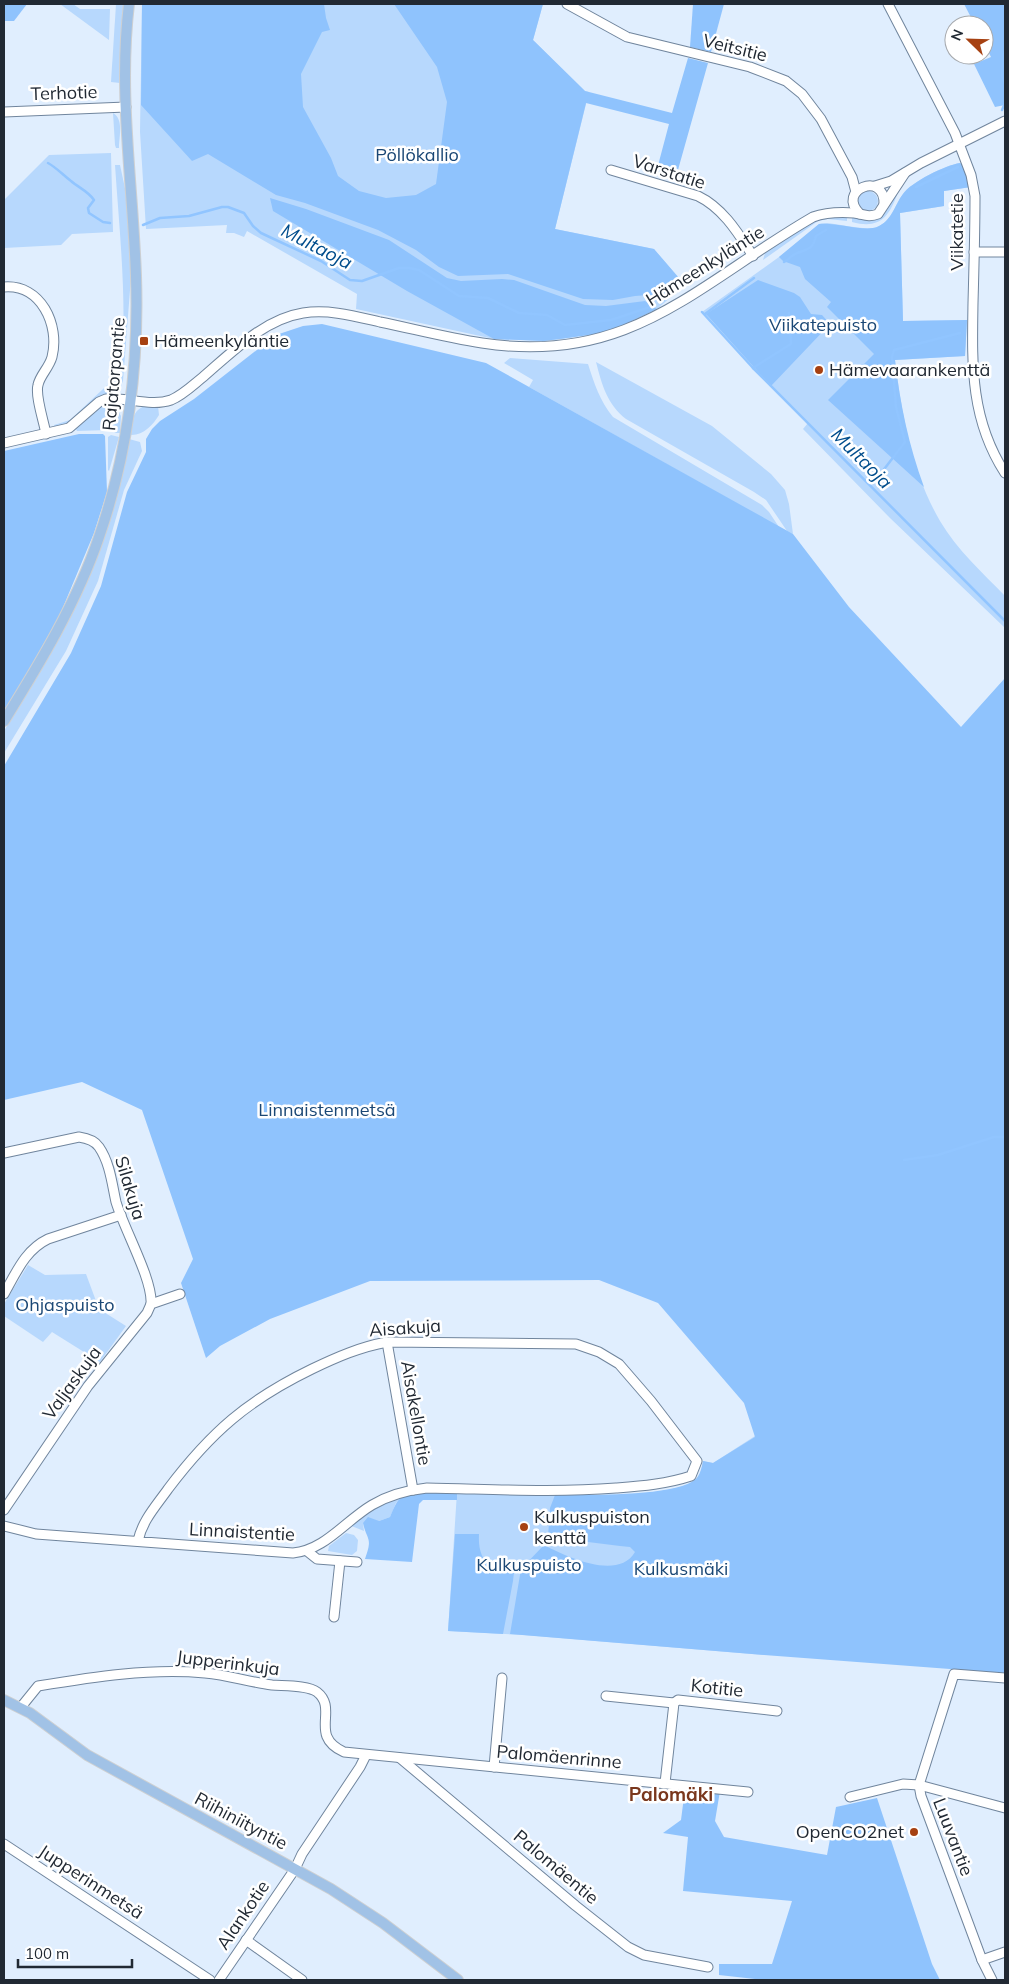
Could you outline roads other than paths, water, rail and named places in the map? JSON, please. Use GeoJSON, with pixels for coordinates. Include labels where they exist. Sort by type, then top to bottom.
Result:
{"type":"FeatureCollection","features":[{"type":"Feature","properties":{"kind":"main road","name":"Rajatorpantie"},"geometry":{"type":"LineString","coordinates":[[4,721],[51,641],[75,594],[99,537],[119,465],[131,399],[135,355],[136,277],[126,107],[125,64],[129,4]]}},
{"type":"Feature","properties":{"kind":"main road","name":"Riihiniityntie"},"geometry":{"type":"LineString","coordinates":[[4,1700],[21,1707],[87,1755],[295,1869],[361,1908],[458,1980]]}},
{"type":"Feature","properties":{"kind":"street","name":"Veitsitie"},"geometry":{"type":"LineString","coordinates":[[567,4],[627,37],[750,67],[786,80],[802,94],[818,113],[852,177],[854,195]]}},
{"type":"Feature","properties":{"kind":"street","name":"Viikatetie"},"geometry":{"type":"LineString","coordinates":[[888,4],[895,13],[960,144],[974,187],[972,348],[977,405],[984,432],[1005,473]]}},
{"type":"Feature","properties":{"kind":"street","name":"Terhotie"},"geometry":{"type":"LineString","coordinates":[[4,112],[126,107]]}},
{"type":"Feature","properties":{"kind":"street"},"geometry":{"type":"LineString","coordinates":[[905,173],[882,210],[872,216],[860,214],[856,210],[854,195],[870,186],[883,185],[905,173],[960,144],[1005,121]]}},
{"type":"Feature","properties":{"kind":"street","name":"Varstatie"},"geometry":{"type":"LineString","coordinates":[[611,170],[707,200],[733,227],[753,256]]}},
{"type":"Feature","properties":{"kind":"street","name":"Veitsitie"},"geometry":{"type":"LineString","coordinates":[[852,177],[870,186]]}},
{"type":"Feature","properties":{"kind":"street"},"geometry":{"type":"LineString","coordinates":[[870,186],[883,195],[884,204]]}},
{"type":"Feature","properties":{"kind":"street","name":"Hämeenkyläntie"},"geometry":{"type":"LineString","coordinates":[[4,443],[69,428],[102,400],[131,399],[160,403],[171,400],[196,383],[264,329],[294,315],[304,313],[344,314],[461,340],[508,346],[565,345],[597,338],[630,328],[666,312],[813,217],[834,212],[847,205],[854,195]]}},
{"type":"Feature","properties":{"kind":"street","name":"Hämeenkyläntie"},"geometry":{"type":"LineString","coordinates":[[834,212],[860,214]]}},
{"type":"Feature","properties":{"kind":"street"},"geometry":{"type":"LineString","coordinates":[[974,252],[1005,252]]}},
{"type":"Feature","properties":{"kind":"street"},"geometry":{"type":"LineString","coordinates":[[4,287],[16,286],[33,295],[46,311],[53,328],[52,359],[37,386],[46,434]]}},
{"type":"Feature","properties":{"kind":"street","name":"Silakuja"},"geometry":{"type":"LineString","coordinates":[[4,1153],[79,1137],[98,1145],[121,1215],[151,1294],[151,1304]]}},
{"type":"Feature","properties":{"kind":"street"},"geometry":{"type":"LineString","coordinates":[[4,1294],[26,1257],[38,1244],[121,1215]]}},
{"type":"Feature","properties":{"kind":"street"},"geometry":{"type":"LineString","coordinates":[[151,1304],[180,1294]]}},
{"type":"Feature","properties":{"kind":"street","name":"Valjaskuja"},"geometry":{"type":"LineString","coordinates":[[4,1510],[88,1386],[148,1313],[151,1304]]}},
{"type":"Feature","properties":{"kind":"street","name":"Aisakuja"},"geometry":{"type":"LineString","coordinates":[[138,1541],[142,1526],[184,1468],[231,1419],[260,1397],[306,1372],[365,1346],[387,1342],[576,1344],[599,1352],[619,1364],[651,1400],[697,1461],[695,1469]]}},
{"type":"Feature","properties":{"kind":"street","name":"Aisakellontie"},"geometry":{"type":"LineString","coordinates":[[387,1342],[413,1490]]}},
{"type":"Feature","properties":{"kind":"street","name":"Linnaistentie"},"geometry":{"type":"LineString","coordinates":[[4,1526],[36,1534],[284,1554],[307,1551],[327,1539],[370,1506],[390,1496],[413,1490],[427,1488],[588,1490],[624,1488],[678,1480],[692,1476],[695,1469]]}},
{"type":"Feature","properties":{"kind":"street"},"geometry":{"type":"LineString","coordinates":[[307,1551],[311,1556],[317,1558],[357,1562]]}},
{"type":"Feature","properties":{"kind":"street"},"geometry":{"type":"LineString","coordinates":[[334,1617],[340,1561]]}},
{"type":"Feature","properties":{"kind":"street","name":"Jupperinkuja"},"geometry":{"type":"LineString","coordinates":[[21,1707],[34,1689],[45,1685],[134,1673],[219,1674],[315,1690],[322,1698],[325,1706],[325,1730],[328,1742],[334,1748],[344,1752],[366,1755]]}},
{"type":"Feature","properties":{"kind":"street","name":"Luuvantie"},"geometry":{"type":"LineString","coordinates":[[992,1980],[982,1960],[920,1796],[919,1785],[954,1674],[1005,1678]]}},
{"type":"Feature","properties":{"kind":"street"},"geometry":{"type":"LineString","coordinates":[[494,1767],[502,1678]]}},
{"type":"Feature","properties":{"kind":"street"},"geometry":{"type":"LineString","coordinates":[[606,1696],[674,1703]]}},
{"type":"Feature","properties":{"kind":"street","name":"Kotitie"},"geometry":{"type":"LineString","coordinates":[[665,1783],[674,1703],[678,1700],[777,1711]]}},
{"type":"Feature","properties":{"kind":"street","name":"Palomäenrinne"},"geometry":{"type":"LineString","coordinates":[[366,1755],[748,1792]]}},
{"type":"Feature","properties":{"kind":"street","name":"Alankotie"},"geometry":{"type":"LineString","coordinates":[[219,1980],[295,1869],[302,1854],[366,1755]]}},
{"type":"Feature","properties":{"kind":"street","name":"Palomäentie"},"geometry":{"type":"LineString","coordinates":[[400,1757],[576,1906],[628,1947],[644,1955],[708,1967]]}},
{"type":"Feature","properties":{"kind":"street"},"geometry":{"type":"LineString","coordinates":[[850,1797],[903,1784],[919,1785],[1005,1808]]}},
{"type":"Feature","properties":{"kind":"street","name":"Jupperinmetsä"},"geometry":{"type":"LineString","coordinates":[[4,1844],[210,1980]]}},
{"type":"Feature","properties":{"kind":"street"},"geometry":{"type":"LineString","coordinates":[[246,1940],[302,1980]]}},
{"type":"Feature","properties":{"kind":"street"},"geometry":{"type":"LineString","coordinates":[[982,1960],[1005,1952]]}},
{"type":"Feature","properties":{"kind":"waterway"},"geometry":{"type":"LineString","coordinates":[[1004,4],[1005,8]]}},
{"type":"Feature","properties":{"kind":"waterway"},"geometry":{"type":"LineString","coordinates":[[1004,52],[1002,76],[1005,84]]}},
{"type":"Feature","properties":{"kind":"waterway"},"geometry":{"type":"LineString","coordinates":[[1002,110],[1005,103]]}},
{"type":"Feature","properties":{"kind":"waterway","name":"Multaoja"},"geometry":{"type":"LineString","coordinates":[[48,163],[92,197],[94,200],[88,208],[89,213],[103,222],[110,223]]}},
{"type":"Feature","properties":{"kind":"waterway"},"geometry":{"type":"LineString","coordinates":[[916,187],[958,167]]}},
{"type":"Feature","properties":{"kind":"waterway","name":"Multaoja"},"geometry":{"type":"LineString","coordinates":[[143,225],[160,218],[189,216],[228,207],[244,213],[253,226],[261,233],[321,261],[350,280],[362,281],[399,268],[419,270],[459,296],[488,298],[519,313],[547,315],[565,325],[611,320],[653,306]]}},
{"type":"Feature","properties":{"kind":"waterway"},"geometry":{"type":"LineString","coordinates":[[784,262],[795,254],[809,249],[813,245],[816,236],[826,230]]}},
{"type":"Feature","properties":{"kind":"waterway"},"geometry":{"type":"LineString","coordinates":[[705,314],[754,278]]}},
{"type":"Feature","properties":{"kind":"waterway","name":"Multaoja"},"geometry":{"type":"LineString","coordinates":[[702,312],[753,368],[1005,621]]}},
{"type":"Feature","properties":{"kind":"waterway"},"geometry":{"type":"LineString","coordinates":[[753,368],[791,344],[789,313]]}},
{"type":"Feature","properties":{"kind":"waterway"},"geometry":{"type":"LineString","coordinates":[[875,481],[905,442],[896,407],[892,357],[894,350],[960,333]]}},
{"type":"Feature","properties":{"kind":"waterway"},"geometry":{"type":"LineString","coordinates":[[904,1160],[938,1155],[994,1137],[1005,1137]]}},
{"type":"Feature","properties":{"kind":"place","name":"Hämeenkyläntie"},"geometry":{"type":"Point","coordinates":[144,341]}},
{"type":"Feature","properties":{"kind":"place","name":"Hämevaarankenttä"},"geometry":{"type":"Point","coordinates":[819,370]}},
{"type":"Feature","properties":{"kind":"place","name":"Kulkuspuiston kenttä"},"geometry":{"type":"Point","coordinates":[524,1527]}},
{"type":"Feature","properties":{"kind":"place","name":"OpenCO2net"},"geometry":{"type":"Point","coordinates":[914,1832]}},
{"type":"Feature","properties":{"kind":"district","name":"Palomäki"},"geometry":{"type":"Point","coordinates":[671,1794]}},
{"type":"Feature","properties":{"kind":"park label","name":"Pöllökallio"},"geometry":{"type":"Point","coordinates":[417,155]}},
{"type":"Feature","properties":{"kind":"park label","name":"Viikatepuisto"},"geometry":{"type":"Point","coordinates":[823,325]}},
{"type":"Feature","properties":{"kind":"park label","name":"Linnaistenmetsä"},"geometry":{"type":"Point","coordinates":[327,1110]}},
{"type":"Feature","properties":{"kind":"park label","name":"Ohjaspuisto"},"geometry":{"type":"Point","coordinates":[65,1305]}},
{"type":"Feature","properties":{"kind":"park label","name":"Kulkuspuisto"},"geometry":{"type":"Point","coordinates":[529,1565]}},
{"type":"Feature","properties":{"kind":"park label","name":"Kulkusmäki"},"geometry":{"type":"Point","coordinates":[681,1569]}}]}
